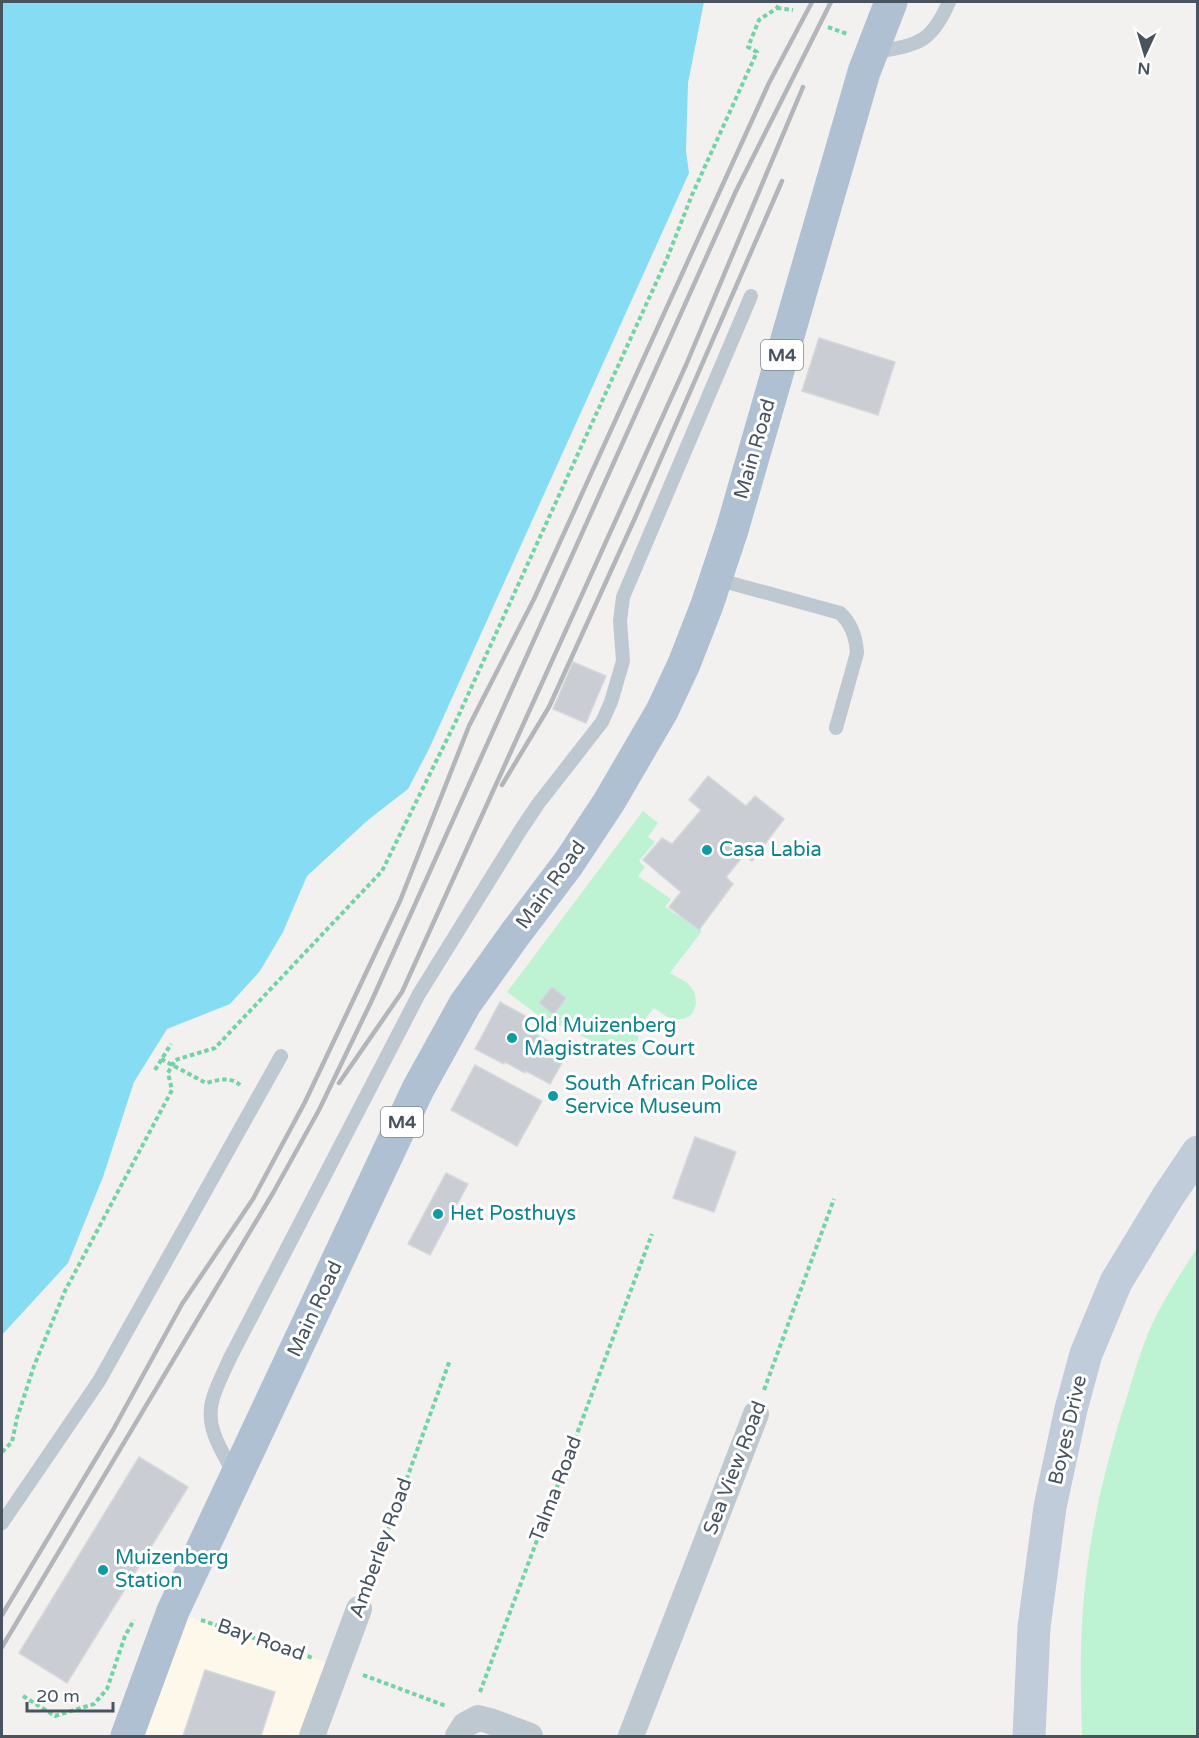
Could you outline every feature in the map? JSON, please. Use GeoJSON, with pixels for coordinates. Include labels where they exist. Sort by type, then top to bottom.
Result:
{"type":"FeatureCollection","features":[{"type":"Feature","properties":{"kind":"main road","name":"Main Road"},"geometry":{"type":"LineString","coordinates":[[128,1737],[173,1611],[418,1089],[465,1004],[568,864],[630,768],[662,711],[684,664],[732,530],[862,45],[891,2]]}},
{"type":"Feature","properties":{"kind":"main road","name":"Boyes Drive"},"geometry":{"type":"LineString","coordinates":[[1029,1737],[1034,1627],[1050,1507],[1071,1409],[1086,1354],[1116,1282],[1197,1152]]}},
{"type":"Feature","properties":{"kind":"street","name":"Sea View Road"},"geometry":{"type":"LineString","coordinates":[[631,1737],[756,1414]]}},
{"type":"Feature","properties":{"kind":"street","name":"Amberley Road"},"geometry":{"type":"LineString","coordinates":[[312,1737],[359,1609]]}},
{"type":"Feature","properties":{"kind":"street"},"geometry":{"type":"LineString","coordinates":[[458,1737],[465,1725],[478,1718],[490,1720],[530,1737]]}},
{"type":"Feature","properties":{"kind":"lane"},"geometry":{"type":"LineString","coordinates":[[862,45],[908,45],[921,40],[933,32],[949,2]]}},
{"type":"Feature","properties":{"kind":"lane"},"geometry":{"type":"LineString","coordinates":[[236,1477],[218,1444],[211,1415],[212,1400],[230,1358],[419,994],[538,804],[602,722],[611,702],[623,661],[620,621],[623,597],[751,296]]}},
{"type":"Feature","properties":{"kind":"lane"},"geometry":{"type":"LineString","coordinates":[[716,579],[840,613],[848,621],[856,641],[857,653],[836,728]]}},
{"type":"Feature","properties":{"kind":"lane"},"geometry":{"type":"LineString","coordinates":[[2,1523],[99,1381],[281,1056]]}},
{"type":"Feature","properties":{"kind":"path"},"geometry":{"type":"LineString","coordinates":[[2,1452],[12,1442],[17,1418],[34,1366],[65,1291],[172,1090],[168,1073],[175,1060],[215,1048],[382,871],[456,721],[666,261],[692,195],[757,52],[748,47],[759,20],[777,8],[780,2]]}},
{"type":"Feature","properties":{"kind":"path"},"geometry":{"type":"LineString","coordinates":[[777,8],[793,10]]}},
{"type":"Feature","properties":{"kind":"path"},"geometry":{"type":"LineString","coordinates":[[828,27],[862,45]]}},
{"type":"Feature","properties":{"kind":"path"},"geometry":{"type":"LineString","coordinates":[[155,1070],[171,1044]]}},
{"type":"Feature","properties":{"kind":"path"},"geometry":{"type":"LineString","coordinates":[[161,1059],[206,1083],[224,1079],[234,1080],[256,1100]]}},
{"type":"Feature","properties":{"kind":"path","name":"Sea View Road"},"geometry":{"type":"LineString","coordinates":[[756,1414],[834,1199]]}},
{"type":"Feature","properties":{"kind":"path","name":"Talma Road"},"geometry":{"type":"LineString","coordinates":[[478,1718],[477,1700],[652,1234]]}},
{"type":"Feature","properties":{"kind":"path","name":"Amberley Road"},"geometry":{"type":"LineString","coordinates":[[359,1609],[450,1360]]}},
{"type":"Feature","properties":{"kind":"path"},"geometry":{"type":"LineString","coordinates":[[23,1696],[55,1716],[94,1704],[107,1689],[125,1636],[137,1615]]}},
{"type":"Feature","properties":{"kind":"path","name":"Bay Road"},"geometry":{"type":"LineString","coordinates":[[197,1619],[314,1658]]}},
{"type":"Feature","properties":{"kind":"path"},"geometry":{"type":"LineString","coordinates":[[353,1672],[448,1707]]}},
{"type":"Feature","properties":{"kind":"shaded area"},"geometry":{"type":"Polygon","coordinates":[[[173,1611],[338,1666],[312,1736],[127,1736],[173,1611]]]}},
{"type":"Feature","properties":{"kind":"green space"},"geometry":{"type":"Polygon","coordinates":[[[643,811],[658,823],[648,837],[655,842],[639,861],[645,867],[638,876],[671,899],[665,907],[702,931],[670,973],[692,988],[696,1000],[693,1012],[683,1019],[673,1019],[654,1008],[635,1031],[639,1038],[624,1056],[539,1016],[507,992],[643,811]]]}},
{"type":"Feature","properties":{"kind":"green space"},"geometry":{"type":"Polygon","coordinates":[[[1197,1248],[1197,1736],[1082,1736],[1081,1651],[1084,1594],[1103,1482],[1136,1367],[1148,1335],[1166,1297],[1197,1248]]]}},
{"type":"Feature","properties":{"kind":"water"},"geometry":{"type":"Polygon","coordinates":[[[2,2],[704,2],[688,83],[686,151],[689,173],[429,749],[408,789],[368,820],[307,876],[283,932],[260,971],[230,1004],[167,1029],[134,1082],[103,1177],[68,1263],[2,1335],[2,2]]]}},
{"type":"Feature","properties":{"kind":"building"},"geometry":{"type":"Polygon","coordinates":[[[819,338],[895,362],[878,415],[802,391],[819,338]]]}},
{"type":"Feature","properties":{"kind":"building"},"geometry":{"type":"Polygon","coordinates":[[[573,662],[606,676],[586,723],[553,709],[573,662]]]}},
{"type":"Feature","properties":{"kind":"building","name":"Casa Labia"},"geometry":{"type":"Polygon","coordinates":[[[708,776],[746,806],[755,796],[784,819],[752,861],[744,855],[726,877],[733,884],[699,930],[669,907],[681,892],[643,860],[662,838],[672,844],[701,810],[689,800],[708,776]]]}},
{"type":"Feature","properties":{"kind":"building"},"geometry":{"type":"Polygon","coordinates":[[[552,987],[566,998],[554,1015],[539,1003],[552,987]]]}},
{"type":"Feature","properties":{"kind":"building","name":"Old Muizenberg Magistrates Court"},"geometry":{"type":"Polygon","coordinates":[[[500,1002],[529,1018],[524,1028],[568,1052],[550,1084],[475,1049],[500,1002]]]}},
{"type":"Feature","properties":{"kind":"building"},"geometry":{"type":"Polygon","coordinates":[[[475,1065],[542,1101],[517,1146],[451,1110],[475,1065]]]}},
{"type":"Feature","properties":{"kind":"building"},"geometry":{"type":"Polygon","coordinates":[[[695,1137],[736,1152],[714,1212],[673,1198],[695,1137]]]}},
{"type":"Feature","properties":{"kind":"building","name":"Het Posthuys"},"geometry":{"type":"Polygon","coordinates":[[[446,1173],[468,1184],[430,1255],[408,1244],[446,1173]]]}},
{"type":"Feature","properties":{"kind":"building","name":"Muizenberg Station"},"geometry":{"type":"Polygon","coordinates":[[[139,1457],[188,1487],[67,1683],[19,1653],[139,1457]]]}},
{"type":"Feature","properties":{"kind":"building"},"geometry":{"type":"Polygon","coordinates":[[[205,1670],[275,1692],[261,1736],[183,1736],[205,1670]]]}},
{"type":"Feature","properties":{"kind":"railway"},"geometry":{"type":"LineString","coordinates":[[2,1615],[113,1430],[182,1304],[253,1199],[305,1102],[400,901],[469,726],[534,599],[769,83],[812,2]]}},
{"type":"Feature","properties":{"kind":"railway"},"geometry":{"type":"LineString","coordinates":[[2,1647],[273,1193],[319,1110],[372,1000],[736,191],[831,2]]}},
{"type":"Feature","properties":{"kind":"railway"},"geometry":{"type":"LineString","coordinates":[[339,1083],[402,992],[686,365],[803,87]]}},
{"type":"Feature","properties":{"kind":"railway"},"geometry":{"type":"LineString","coordinates":[[502,785],[549,707],[635,518],[782,181]]}},
{"type":"Feature","properties":{"kind":"place","name":"Casa Labia"},"geometry":{"type":"Point","coordinates":[707,850]}},
{"type":"Feature","properties":{"kind":"place","name":"Old Muizenberg Magistrates Court"},"geometry":{"type":"Point","coordinates":[512,1038]}},
{"type":"Feature","properties":{"kind":"place","name":"South African Police Service Museum"},"geometry":{"type":"Point","coordinates":[553,1096]}},
{"type":"Feature","properties":{"kind":"place","name":"Het Posthuys"},"geometry":{"type":"Point","coordinates":[438,1214]}},
{"type":"Feature","properties":{"kind":"place","name":"Muizenberg Station"},"geometry":{"type":"Point","coordinates":[103,1570]}}]}
